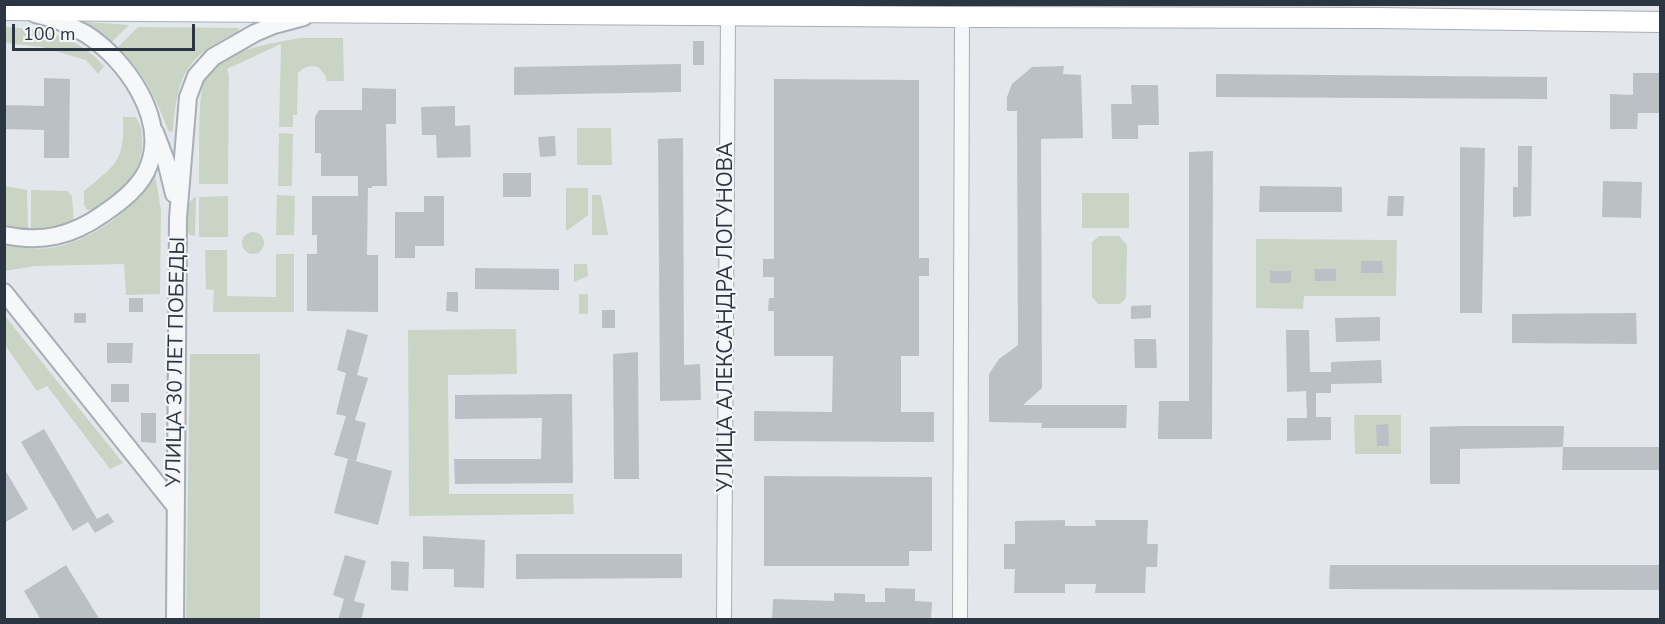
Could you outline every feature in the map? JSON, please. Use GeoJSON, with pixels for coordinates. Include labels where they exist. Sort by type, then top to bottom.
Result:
{"type":"FeatureCollection","features":[{"type":"Feature","properties":{"kind":"main road"},"geometry":{"type":"LineString","coordinates":[[13,10],[1379,18],[1660,22]]}},
{"type":"Feature","properties":{"kind":"street"},"geometry":{"type":"LineString","coordinates":[[13,10],[60,21],[86,34],[108,51],[135,86],[145,105],[170,175],[178,218]]}},
{"type":"Feature","properties":{"kind":"street"},"geometry":{"type":"LineString","coordinates":[[178,218],[188,97],[200,71],[213,57],[255,33],[290,20],[326,13]]}},
{"type":"Feature","properties":{"kind":"street","name":"УЛИЦА АЛЕКСАНДРА ЛОГУНОВА"},"geometry":{"type":"LineString","coordinates":[[724,620],[728,15]]}},
{"type":"Feature","properties":{"kind":"street"},"geometry":{"type":"LineString","coordinates":[[960,620],[962,17]]}},
{"type":"Feature","properties":{"kind":"street"},"geometry":{"type":"LineString","coordinates":[[4,235],[34,239],[59,237],[107,212],[130,192],[147,171],[153,149],[151,123]]}},
{"type":"Feature","properties":{"kind":"street","name":"УЛИЦА 30 ЛЕТ ПОБЕДЫ"},"geometry":{"type":"LineString","coordinates":[[175,620],[178,218]]}},
{"type":"Feature","properties":{"kind":"street","name":"УЛИЦА 30 ЛЕТ ПОБЕДЫ"},"geometry":{"type":"LineString","coordinates":[[4,292],[175,506]]}},
{"type":"Feature","properties":{"kind":"green space"},"geometry":{"type":"Polygon","coordinates":[[[74,21],[129,25],[111,43],[74,21]]]}},
{"type":"Feature","properties":{"kind":"green space"},"geometry":{"type":"Polygon","coordinates":[[[4,27],[46,32],[59,36],[83,48],[104,66],[98,74],[86,60],[41,47],[5,43],[4,27]]]}},
{"type":"Feature","properties":{"kind":"green space"},"geometry":{"type":"Polygon","coordinates":[[[138,27],[238,28],[239,31],[207,50],[188,69],[178,95],[173,131],[169,132],[142,76],[117,48],[138,27]]]}},
{"type":"Feature","properties":{"kind":"green space"},"geometry":{"type":"Polygon","coordinates":[[[301,38],[343,38],[344,81],[327,81],[318,67],[309,66],[302,69],[298,73],[297,115],[293,115],[293,127],[279,127],[281,44],[227,69],[229,76],[228,184],[199,184],[200,113],[202,86],[205,78],[213,68],[235,54],[262,45],[301,38]]]}},
{"type":"Feature","properties":{"kind":"green space"},"geometry":{"type":"Polygon","coordinates":[[[123,117],[135,117],[141,127],[142,147],[138,164],[130,178],[118,191],[94,209],[87,210],[84,204],[84,191],[110,168],[120,153],[123,117]]]}},
{"type":"Feature","properties":{"kind":"green space"},"geometry":{"type":"Polygon","coordinates":[[[577,128],[611,128],[612,165],[577,165],[577,128]]]}},
{"type":"Feature","properties":{"kind":"green space"},"geometry":{"type":"Polygon","coordinates":[[[279,133],[293,134],[292,186],[278,186],[279,133]]]}},
{"type":"Feature","properties":{"kind":"green space"},"geometry":{"type":"Polygon","coordinates":[[[155,175],[161,210],[160,294],[126,295],[124,264],[35,266],[5,271],[5,245],[49,248],[70,243],[99,230],[125,210],[155,175]]]}},
{"type":"Feature","properties":{"kind":"green space"},"geometry":{"type":"Polygon","coordinates":[[[5,186],[27,190],[28,231],[5,227],[5,186]]]}},
{"type":"Feature","properties":{"kind":"green space"},"geometry":{"type":"Polygon","coordinates":[[[566,188],[588,188],[588,215],[568,230],[566,230],[566,188]]]}},
{"type":"Feature","properties":{"kind":"green space"},"geometry":{"type":"Polygon","coordinates":[[[31,190],[67,191],[72,196],[74,222],[57,229],[31,231],[31,190]]]}},
{"type":"Feature","properties":{"kind":"green space"},"geometry":{"type":"Polygon","coordinates":[[[1082,193],[1129,193],[1129,228],[1082,228],[1082,193]]]}},
{"type":"Feature","properties":{"kind":"green space"},"geometry":{"type":"Polygon","coordinates":[[[277,195],[295,196],[294,235],[276,235],[277,195]]]}},
{"type":"Feature","properties":{"kind":"green space"},"geometry":{"type":"Polygon","coordinates":[[[592,195],[601,195],[608,235],[592,235],[592,195]]]}},
{"type":"Feature","properties":{"kind":"green space"},"geometry":{"type":"Polygon","coordinates":[[[228,196],[228,237],[199,237],[199,197],[228,196]]]}},
{"type":"Feature","properties":{"kind":"green space"},"geometry":{"type":"Polygon","coordinates":[[[196,197],[195,236],[190,235],[187,230],[186,221],[188,206],[196,197]]]}},
{"type":"Feature","properties":{"kind":"green space"},"geometry":{"type":"Polygon","coordinates":[[[253,232],[261,235],[264,243],[261,251],[253,254],[245,251],[242,243],[245,235],[253,232]]]}},
{"type":"Feature","properties":{"kind":"green space"},"geometry":{"type":"Polygon","coordinates":[[[1099,236],[1119,236],[1127,245],[1126,298],[1120,304],[1098,304],[1092,297],[1092,242],[1099,236]]]}},
{"type":"Feature","properties":{"kind":"green space"},"geometry":{"type":"Polygon","coordinates":[[[1256,239],[1397,240],[1396,296],[1304,296],[1303,309],[1256,308],[1256,239]]]}},
{"type":"Feature","properties":{"kind":"green space"},"geometry":{"type":"Polygon","coordinates":[[[205,250],[227,250],[227,296],[276,297],[276,254],[294,254],[294,312],[213,312],[214,290],[206,289],[205,250]]]}},
{"type":"Feature","properties":{"kind":"green space"},"geometry":{"type":"Polygon","coordinates":[[[574,264],[587,264],[588,276],[574,282],[574,264]]]}},
{"type":"Feature","properties":{"kind":"green space"},"geometry":{"type":"Polygon","coordinates":[[[579,294],[588,294],[588,314],[579,314],[579,294]]]}},
{"type":"Feature","properties":{"kind":"green space"},"geometry":{"type":"Polygon","coordinates":[[[4,316],[123,463],[110,469],[47,386],[37,391],[5,345],[4,316]]]}},
{"type":"Feature","properties":{"kind":"green space"},"geometry":{"type":"Polygon","coordinates":[[[516,329],[517,374],[448,375],[449,494],[573,494],[574,514],[409,516],[408,330],[516,329]]]}},
{"type":"Feature","properties":{"kind":"green space"},"geometry":{"type":"Polygon","coordinates":[[[190,354],[260,354],[260,619],[186,619],[190,354]]]}},
{"type":"Feature","properties":{"kind":"green space"},"geometry":{"type":"Polygon","coordinates":[[[1354,415],[1401,415],[1401,454],[1355,454],[1354,415]]]}},
{"type":"Feature","properties":{"kind":"building"},"geometry":{"type":"Polygon","coordinates":[[[693,41],[704,41],[704,65],[693,65],[693,41]]]}},
{"type":"Feature","properties":{"kind":"building"},"geometry":{"type":"Polygon","coordinates":[[[681,64],[681,92],[514,95],[514,67],[681,64]]]}},
{"type":"Feature","properties":{"kind":"building"},"geometry":{"type":"Polygon","coordinates":[[[1064,66],[1063,74],[1081,75],[1083,138],[1041,139],[1042,388],[1023,405],[1127,405],[1126,428],[1041,428],[1042,423],[989,422],[989,374],[999,359],[1018,345],[1017,111],[1007,111],[1007,97],[1012,84],[1032,67],[1064,66]]]}},
{"type":"Feature","properties":{"kind":"building"},"geometry":{"type":"Polygon","coordinates":[[[1633,73],[1660,73],[1660,113],[1638,113],[1637,129],[1610,129],[1610,94],[1633,95],[1633,73]]]}},
{"type":"Feature","properties":{"kind":"building"},"geometry":{"type":"Polygon","coordinates":[[[1216,74],[1547,77],[1547,99],[1216,97],[1216,74]]]}},
{"type":"Feature","properties":{"kind":"building"},"geometry":{"type":"Polygon","coordinates":[[[44,78],[70,79],[69,158],[44,158],[44,130],[4,129],[4,105],[44,106],[44,78]]]}},
{"type":"Feature","properties":{"kind":"building"},"geometry":{"type":"Polygon","coordinates":[[[774,79],[919,80],[919,258],[929,258],[929,276],[919,276],[919,356],[901,356],[901,412],[934,412],[934,442],[754,441],[754,411],[832,412],[833,356],[774,356],[774,311],[768,311],[769,298],[774,298],[774,277],[763,277],[763,259],[774,259],[774,79]]]}},
{"type":"Feature","properties":{"kind":"building"},"geometry":{"type":"Polygon","coordinates":[[[1131,85],[1158,85],[1159,125],[1138,125],[1138,139],[1112,139],[1111,104],[1132,104],[1131,85]]]}},
{"type":"Feature","properties":{"kind":"building"},"geometry":{"type":"Polygon","coordinates":[[[362,88],[396,89],[396,124],[386,124],[387,186],[368,188],[367,255],[378,255],[378,312],[307,311],[307,254],[317,254],[317,235],[312,235],[312,196],[358,196],[358,176],[321,176],[321,153],[315,153],[315,117],[319,110],[362,110],[362,88]]]}},
{"type":"Feature","properties":{"kind":"building"},"geometry":{"type":"Polygon","coordinates":[[[455,106],[455,126],[470,125],[471,157],[437,158],[436,135],[422,135],[421,107],[455,106]]]}},
{"type":"Feature","properties":{"kind":"building"},"geometry":{"type":"Polygon","coordinates":[[[555,136],[556,156],[540,157],[538,137],[555,136]]]}},
{"type":"Feature","properties":{"kind":"building"},"geometry":{"type":"Polygon","coordinates":[[[683,138],[684,365],[700,364],[701,400],[660,401],[658,139],[683,138]]]}},
{"type":"Feature","properties":{"kind":"building"},"geometry":{"type":"Polygon","coordinates":[[[1518,146],[1532,146],[1531,216],[1513,217],[1513,187],[1518,187],[1518,146]]]}},
{"type":"Feature","properties":{"kind":"building"},"geometry":{"type":"Polygon","coordinates":[[[1460,147],[1485,148],[1482,313],[1460,313],[1460,147]]]}},
{"type":"Feature","properties":{"kind":"building"},"geometry":{"type":"Polygon","coordinates":[[[1213,151],[1212,439],[1158,439],[1159,401],[1189,401],[1189,152],[1213,151]]]}},
{"type":"Feature","properties":{"kind":"building"},"geometry":{"type":"Polygon","coordinates":[[[503,173],[531,173],[531,197],[503,197],[503,173]]]}},
{"type":"Feature","properties":{"kind":"building"},"geometry":{"type":"Polygon","coordinates":[[[1603,181],[1642,182],[1641,218],[1602,217],[1603,181]]]}},
{"type":"Feature","properties":{"kind":"building"},"geometry":{"type":"Polygon","coordinates":[[[1260,186],[1342,187],[1342,212],[1259,212],[1260,186]]]}},
{"type":"Feature","properties":{"kind":"building"},"geometry":{"type":"Polygon","coordinates":[[[424,196],[444,196],[444,246],[415,246],[415,258],[395,258],[395,212],[424,212],[424,196]]]}},
{"type":"Feature","properties":{"kind":"building"},"geometry":{"type":"Polygon","coordinates":[[[1388,196],[1404,196],[1403,216],[1387,216],[1388,196]]]}},
{"type":"Feature","properties":{"kind":"building"},"geometry":{"type":"Polygon","coordinates":[[[1361,261],[1382,261],[1383,273],[1361,273],[1361,261]]]}},
{"type":"Feature","properties":{"kind":"building"},"geometry":{"type":"Polygon","coordinates":[[[475,268],[559,269],[559,290],[475,289],[475,268]]]}},
{"type":"Feature","properties":{"kind":"building"},"geometry":{"type":"Polygon","coordinates":[[[1314,269],[1336,269],[1336,281],[1315,281],[1314,269]]]}},
{"type":"Feature","properties":{"kind":"building"},"geometry":{"type":"Polygon","coordinates":[[[1270,271],[1291,271],[1291,283],[1270,283],[1270,271]]]}},
{"type":"Feature","properties":{"kind":"building"},"geometry":{"type":"Polygon","coordinates":[[[447,292],[458,292],[458,312],[446,311],[447,292]]]}},
{"type":"Feature","properties":{"kind":"building"},"geometry":{"type":"Polygon","coordinates":[[[129,298],[143,298],[143,312],[129,312],[129,298]]]}},
{"type":"Feature","properties":{"kind":"building"},"geometry":{"type":"Polygon","coordinates":[[[1151,305],[1151,318],[1131,319],[1131,306],[1151,305]]]}},
{"type":"Feature","properties":{"kind":"building"},"geometry":{"type":"Polygon","coordinates":[[[602,310],[615,310],[615,328],[602,328],[602,310]]]}},
{"type":"Feature","properties":{"kind":"building"},"geometry":{"type":"Polygon","coordinates":[[[74,313],[86,313],[86,323],[74,323],[74,313]]]}},
{"type":"Feature","properties":{"kind":"building"},"geometry":{"type":"Polygon","coordinates":[[[1636,313],[1637,344],[1512,343],[1512,314],[1636,313]]]}},
{"type":"Feature","properties":{"kind":"building"},"geometry":{"type":"Polygon","coordinates":[[[1380,317],[1380,341],[1336,342],[1335,318],[1380,317]]]}},
{"type":"Feature","properties":{"kind":"building"},"geometry":{"type":"Polygon","coordinates":[[[347,329],[368,335],[357,375],[368,378],[355,420],[366,423],[356,461],[334,455],[346,416],[336,414],[346,373],[337,370],[347,329]]]}},
{"type":"Feature","properties":{"kind":"building"},"geometry":{"type":"Polygon","coordinates":[[[1286,330],[1309,330],[1310,372],[1331,372],[1331,362],[1381,360],[1382,383],[1331,384],[1331,393],[1316,393],[1316,417],[1331,417],[1331,440],[1287,441],[1287,418],[1307,418],[1306,391],[1287,392],[1286,330]]]}},
{"type":"Feature","properties":{"kind":"building"},"geometry":{"type":"Polygon","coordinates":[[[1134,339],[1156,339],[1157,368],[1135,368],[1134,339]]]}},
{"type":"Feature","properties":{"kind":"building"},"geometry":{"type":"Polygon","coordinates":[[[107,343],[133,343],[132,363],[107,363],[107,343]]]}},
{"type":"Feature","properties":{"kind":"building"},"geometry":{"type":"Polygon","coordinates":[[[638,352],[639,479],[614,479],[613,354],[638,352]]]}},
{"type":"Feature","properties":{"kind":"building"},"geometry":{"type":"Polygon","coordinates":[[[111,384],[129,384],[129,402],[111,402],[111,384]]]}},
{"type":"Feature","properties":{"kind":"building"},"geometry":{"type":"Polygon","coordinates":[[[572,394],[573,483],[455,484],[454,459],[541,459],[542,418],[455,419],[455,395],[572,394]]]}},
{"type":"Feature","properties":{"kind":"building"},"geometry":{"type":"Polygon","coordinates":[[[141,413],[156,413],[156,443],[141,442],[141,413]]]}},
{"type":"Feature","properties":{"kind":"building"},"geometry":{"type":"Polygon","coordinates":[[[1388,424],[1389,446],[1377,446],[1376,425],[1388,424]]]}},
{"type":"Feature","properties":{"kind":"building"},"geometry":{"type":"Polygon","coordinates":[[[1564,426],[1563,447],[1460,449],[1460,484],[1430,484],[1430,427],[1564,426]]]}},
{"type":"Feature","properties":{"kind":"building"},"geometry":{"type":"Polygon","coordinates":[[[44,429],[97,519],[108,513],[114,522],[95,533],[88,522],[73,531],[21,442],[44,429]]]}},
{"type":"Feature","properties":{"kind":"building"},"geometry":{"type":"Polygon","coordinates":[[[1563,447],[1660,447],[1660,470],[1562,470],[1563,447]]]}},
{"type":"Feature","properties":{"kind":"building"},"geometry":{"type":"Polygon","coordinates":[[[348,459],[392,471],[378,525],[334,513],[348,459]]]}},
{"type":"Feature","properties":{"kind":"building"},"geometry":{"type":"Polygon","coordinates":[[[4,468],[28,509],[4,523],[4,468]]]}},
{"type":"Feature","properties":{"kind":"building"},"geometry":{"type":"Polygon","coordinates":[[[764,476],[932,477],[932,551],[909,551],[909,566],[764,566],[764,476]]]}},
{"type":"Feature","properties":{"kind":"building"},"geometry":{"type":"Polygon","coordinates":[[[1065,520],[1065,526],[1096,526],[1095,520],[1148,520],[1147,544],[1158,544],[1157,567],[1146,567],[1145,593],[1095,593],[1096,584],[1065,584],[1065,593],[1014,593],[1015,569],[1004,569],[1004,544],[1015,544],[1015,521],[1065,520]]]}},
{"type":"Feature","properties":{"kind":"building"},"geometry":{"type":"Polygon","coordinates":[[[423,536],[485,540],[484,588],[454,587],[454,569],[423,569],[423,536]]]}},
{"type":"Feature","properties":{"kind":"building"},"geometry":{"type":"Polygon","coordinates":[[[516,554],[682,554],[682,578],[516,579],[516,554]]]}},
{"type":"Feature","properties":{"kind":"building"},"geometry":{"type":"Polygon","coordinates":[[[345,555],[366,561],[354,601],[365,604],[361,620],[338,620],[344,599],[333,595],[345,555]]]}},
{"type":"Feature","properties":{"kind":"building"},"geometry":{"type":"Polygon","coordinates":[[[391,561],[409,562],[408,591],[391,590],[391,561]]]}},
{"type":"Feature","properties":{"kind":"building"},"geometry":{"type":"Polygon","coordinates":[[[66,565],[100,620],[41,620],[24,591],[66,565]]]}},
{"type":"Feature","properties":{"kind":"building"},"geometry":{"type":"Polygon","coordinates":[[[1330,565],[1660,565],[1660,590],[1329,589],[1330,565]]]}},
{"type":"Feature","properties":{"kind":"building"},"geometry":{"type":"Polygon","coordinates":[[[885,588],[915,589],[915,601],[932,602],[931,620],[772,620],[773,599],[834,601],[834,593],[865,594],[865,602],[885,602],[885,588]]]}}]}
